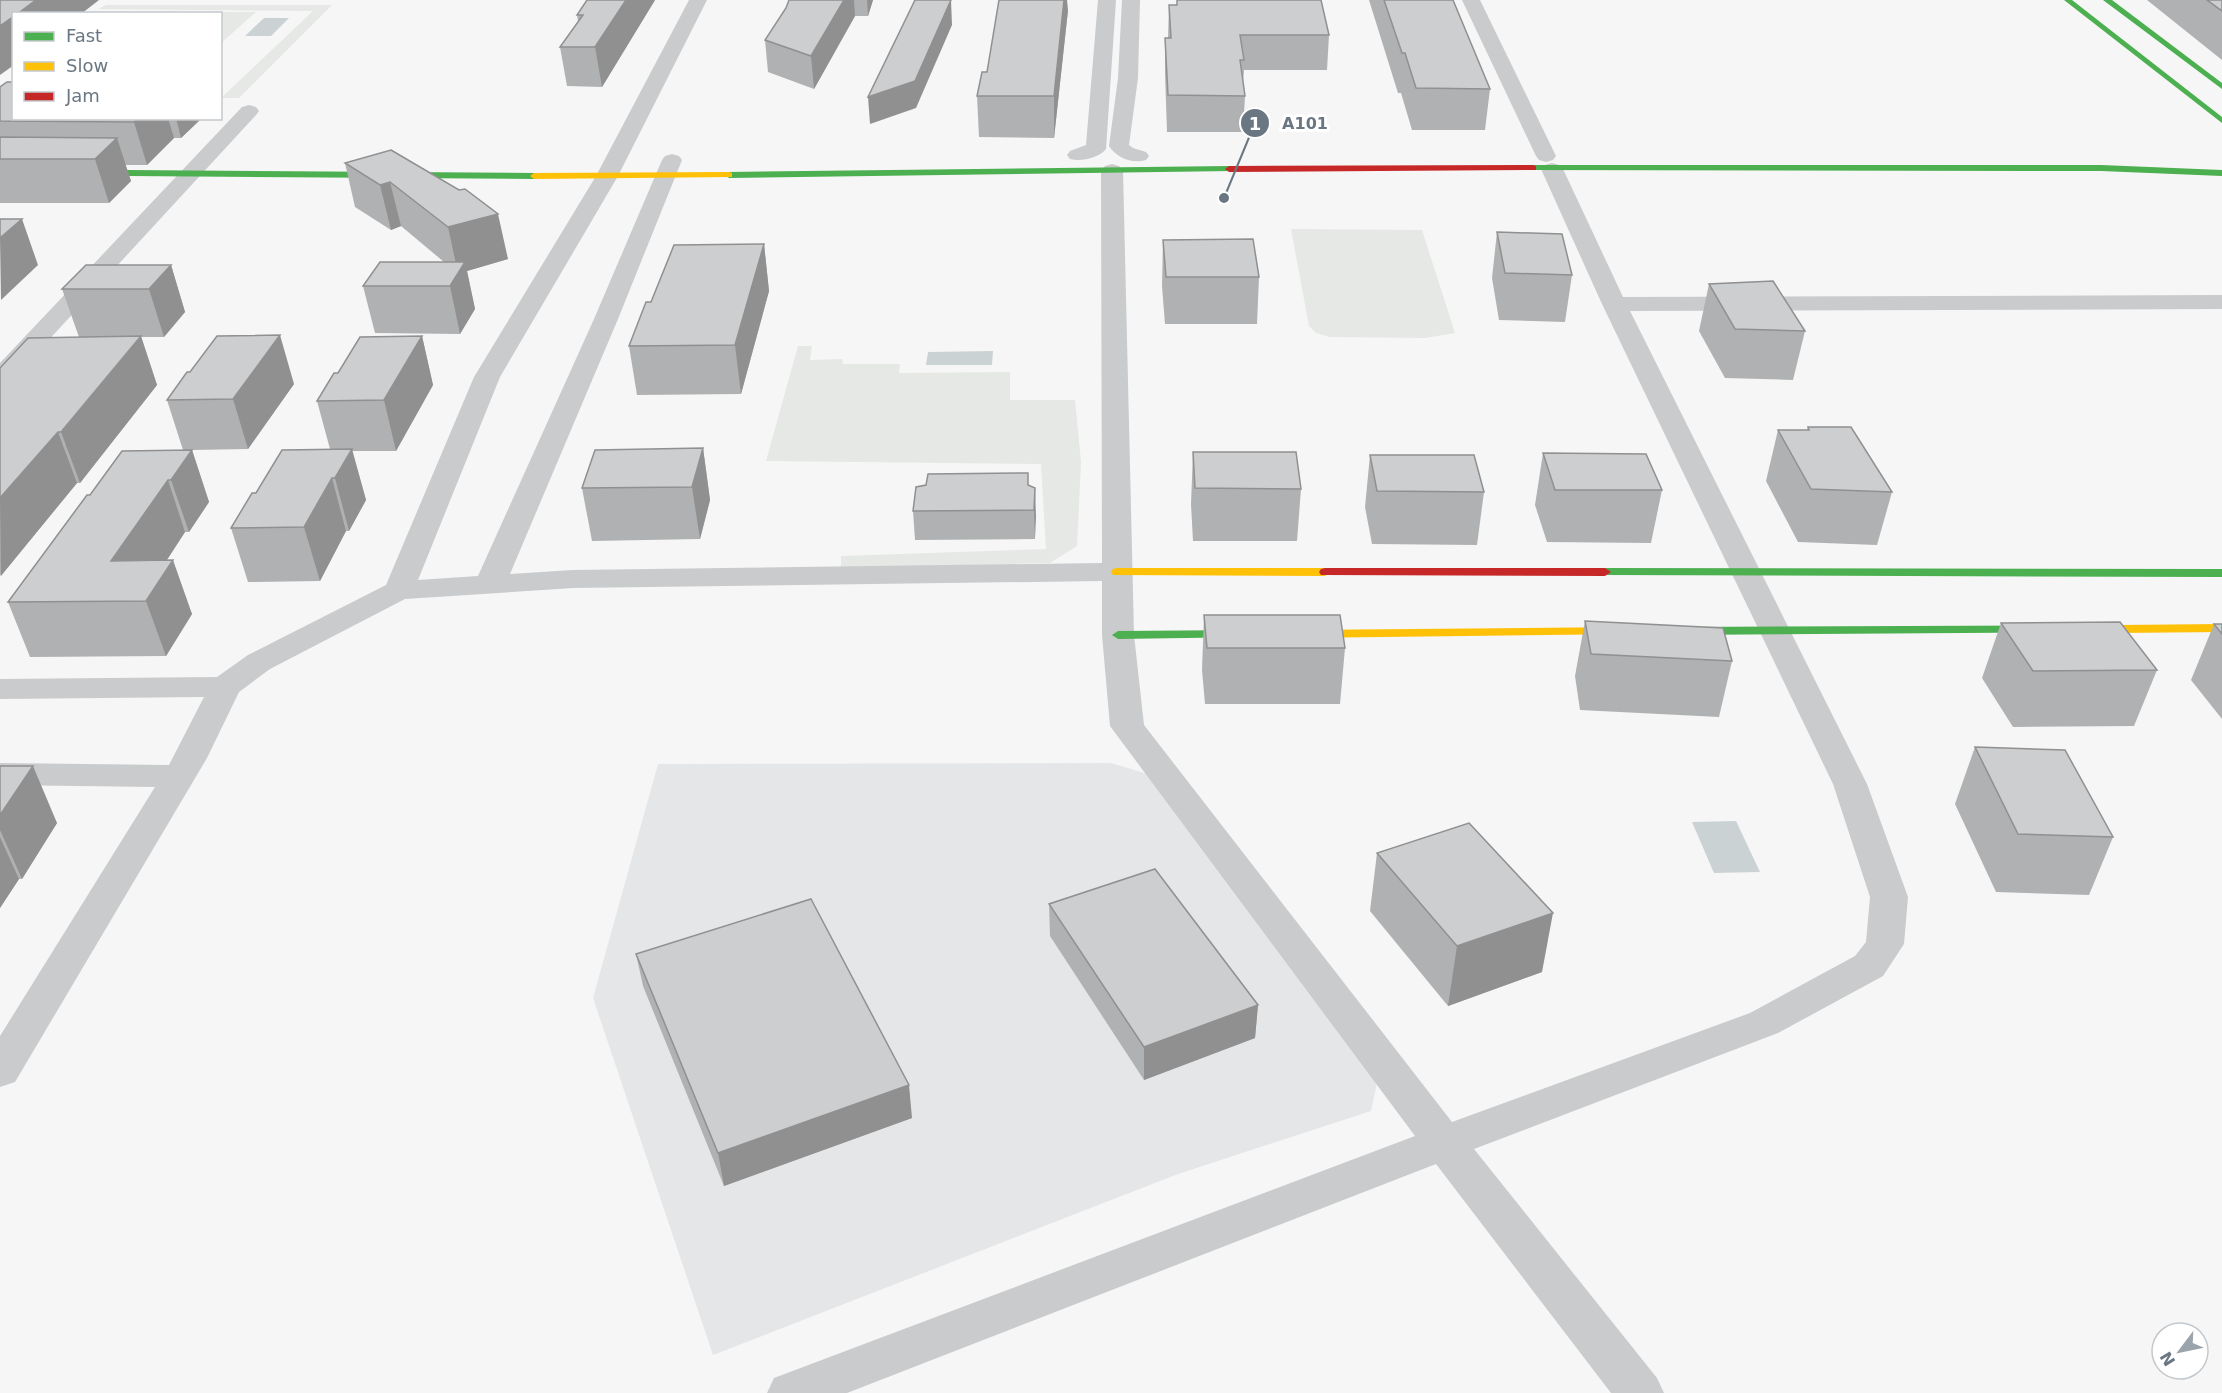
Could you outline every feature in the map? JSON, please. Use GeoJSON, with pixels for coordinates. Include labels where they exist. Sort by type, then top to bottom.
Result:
{"type":"FeatureCollection","features":[{"type":"Feature","properties":{"kind":"main road"},"geometry":{"type":"LineString","coordinates":[[2068,0],[2222,121]]}},
{"type":"Feature","properties":{"kind":"main road"},"geometry":{"type":"LineString","coordinates":[[2107,0],[2218,81]]}},
{"type":"Feature","properties":{"kind":"main road"},"geometry":{"type":"LineString","coordinates":[[1071,155],[1549,163],[2101,168],[2222,173]]}},
{"type":"Feature","properties":{"kind":"main road"},"geometry":{"type":"LineString","coordinates":[[0,172],[196,167],[670,163],[1112,170],[2175,156]]}},
{"type":"Feature","properties":{"kind":"main road"},"geometry":{"type":"LineString","coordinates":[[0,159],[196,167],[284,160]]}},
{"type":"Feature","properties":{"kind":"main road"},"geometry":{"type":"LineString","coordinates":[[608,165],[637,160]]}},
{"type":"Feature","properties":{"kind":"main road"},"geometry":{"type":"LineString","coordinates":[[1117,572],[2222,573]]}},
{"type":"Feature","properties":{"kind":"main road"},"geometry":{"type":"LineString","coordinates":[[1668,631],[2222,628]]}},
{"type":"Feature","properties":{"kind":"main road"},"geometry":{"type":"LineString","coordinates":[[1285,634],[1644,631]]}},
{"type":"Feature","properties":{"kind":"main road"},"geometry":{"type":"LineString","coordinates":[[1118,635],[1261,634]]}},
{"type":"Feature","properties":{"kind":"street"},"geometry":{"type":"LineString","coordinates":[[399,590],[487,377],[608,165],[698,0]]}},
{"type":"Feature","properties":{"kind":"street"},"geometry":{"type":"LineString","coordinates":[[1071,155],[1095,149],[1107,0]]}},
{"type":"Feature","properties":{"kind":"street"},"geometry":{"type":"LineString","coordinates":[[1131,0],[1128,78],[1119,146],[1125,153],[1151,156]]}},
{"type":"Feature","properties":{"kind":"street"},"geometry":{"type":"LineString","coordinates":[[791,1393],[1764,1023],[1869,966],[1885,944],[1889,897],[1850,784],[1614,304],[1471,0]]}},
{"type":"Feature","properties":{"kind":"street"},"geometry":{"type":"LineString","coordinates":[[0,378],[249,111]]}},
{"type":"Feature","properties":{"kind":"street"},"geometry":{"type":"LineString","coordinates":[[490,584],[606,319],[670,163]]}},
{"type":"Feature","properties":{"kind":"street"},"geometry":{"type":"LineString","coordinates":[[1112,170],[1118,635],[1127,726],[1444,1143],[1640,1393]]}},
{"type":"Feature","properties":{"kind":"street"},"geometry":{"type":"LineString","coordinates":[[1614,304],[2222,302]]}},
{"type":"Feature","properties":{"kind":"street"},"geometry":{"type":"LineString","coordinates":[[0,1071],[179,776],[225,687],[259,662],[399,590],[573,579],[1117,572]]}},
{"type":"Feature","properties":{"kind":"street"},"geometry":{"type":"LineString","coordinates":[[0,689],[225,687]]}},
{"type":"Feature","properties":{"kind":"street"},"geometry":{"type":"LineString","coordinates":[[0,774],[179,776]]}},
{"type":"Feature","properties":{"kind":"shaded area"},"geometry":{"type":"Polygon","coordinates":[[[106,5],[332,5],[239,98],[222,97],[313,11],[98,9],[106,5]]]}},
{"type":"Feature","properties":{"kind":"shaded area"},"geometry":{"type":"Polygon","coordinates":[[[222,12],[256,12],[222,42],[222,12]]]}},
{"type":"Feature","properties":{"kind":"shaded area"},"geometry":{"type":"Polygon","coordinates":[[[264,18],[289,18],[271,36],[245,36],[264,18]]]}},
{"type":"Feature","properties":{"kind":"shaded area"},"geometry":{"type":"Polygon","coordinates":[[[1291,229],[1422,230],[1455,333],[1425,338],[1330,337],[1316,333],[1309,326],[1291,229]]]}},
{"type":"Feature","properties":{"kind":"shaded area"},"geometry":{"type":"Polygon","coordinates":[[[798,346],[812,346],[810,360],[842,359],[843,364],[900,364],[899,373],[1010,372],[1010,400],[1075,400],[1081,462],[1077,546],[1050,563],[841,568],[841,556],[1046,549],[1041,464],[766,461],[798,346]]]}},
{"type":"Feature","properties":{"kind":"shaded area"},"geometry":{"type":"Polygon","coordinates":[[[993,351],[992,365],[926,365],[928,352],[993,351]]]}},
{"type":"Feature","properties":{"kind":"shaded area"},"geometry":{"type":"Polygon","coordinates":[[[1111,763],[1151,775],[1378,1078],[1371,1111],[1178,1174],[713,1355],[593,998],[658,764],[1111,763]]]}},
{"type":"Feature","properties":{"kind":"shaded area"},"geometry":{"type":"Polygon","coordinates":[[[1736,821],[1760,872],[1714,873],[1692,822],[1736,821]]]}},
{"type":"Feature","properties":{"kind":"building"},"geometry":{"type":"Polygon","coordinates":[[[0,0],[36,0],[20,12],[12,12],[12,17],[0,26],[0,0]]]}},
{"type":"Feature","properties":{"kind":"building"},"geometry":{"type":"Polygon","coordinates":[[[587,0],[626,0],[595,47],[560,47],[583,15],[577,15],[587,0]]]}},
{"type":"Feature","properties":{"kind":"building"},"geometry":{"type":"Polygon","coordinates":[[[789,0],[844,0],[811,56],[765,40],[789,0]]]}},
{"type":"Feature","properties":{"kind":"building"},"geometry":{"type":"Polygon","coordinates":[[[915,0],[951,0],[915,81],[868,97],[915,0]]]}},
{"type":"Feature","properties":{"kind":"building"},"geometry":{"type":"Polygon","coordinates":[[[999,0],[1064,0],[1054,96],[977,96],[982,72],[987,72],[999,0]]]}},
{"type":"Feature","properties":{"kind":"building"},"geometry":{"type":"Polygon","coordinates":[[[1177,0],[1321,0],[1329,35],[1240,35],[1244,60],[1240,60],[1245,96],[1168,95],[1165,38],[1171,38],[1169,5],[1177,5],[1177,0]]]}},
{"type":"Feature","properties":{"kind":"building"},"geometry":{"type":"Polygon","coordinates":[[[1384,0],[1453,0],[1490,89],[1416,88],[1384,0]]]}},
{"type":"Feature","properties":{"kind":"building"},"geometry":{"type":"Polygon","coordinates":[[[2207,0],[2222,0],[2222,11],[2207,0]]]}},
{"type":"Feature","properties":{"kind":"building"},"geometry":{"type":"Polygon","coordinates":[[[7,82],[12,82],[12,120],[136,120],[134,122],[0,121],[0,87],[7,82]]]}},
{"type":"Feature","properties":{"kind":"building"},"geometry":{"type":"Polygon","coordinates":[[[0,137],[117,138],[95,159],[0,159],[0,137]]]}},
{"type":"Feature","properties":{"kind":"building"},"geometry":{"type":"Polygon","coordinates":[[[391,150],[459,190],[465,189],[498,214],[448,227],[390,182],[380,185],[345,163],[391,150]]]}},
{"type":"Feature","properties":{"kind":"building"},"geometry":{"type":"Polygon","coordinates":[[[0,219],[22,219],[0,238],[0,219]]]}},
{"type":"Feature","properties":{"kind":"building"},"geometry":{"type":"Polygon","coordinates":[[[1497,232],[1562,234],[1572,275],[1505,273],[1497,232]]]}},
{"type":"Feature","properties":{"kind":"building"},"geometry":{"type":"Polygon","coordinates":[[[1253,239],[1259,277],[1166,277],[1163,240],[1253,239]]]}},
{"type":"Feature","properties":{"kind":"building"},"geometry":{"type":"Polygon","coordinates":[[[764,244],[735,345],[629,346],[646,302],[651,302],[674,245],[764,244]]]}},
{"type":"Feature","properties":{"kind":"building"},"geometry":{"type":"Polygon","coordinates":[[[380,262],[465,262],[450,286],[363,286],[380,262]]]}},
{"type":"Feature","properties":{"kind":"building"},"geometry":{"type":"Polygon","coordinates":[[[86,265],[171,265],[149,289],[62,289],[86,265]]]}},
{"type":"Feature","properties":{"kind":"building"},"geometry":{"type":"Polygon","coordinates":[[[1773,281],[1805,331],[1735,329],[1709,284],[1773,281]]]}},
{"type":"Feature","properties":{"kind":"building"},"geometry":{"type":"Polygon","coordinates":[[[280,335],[233,399],[167,400],[217,336],[280,335]]]}},
{"type":"Feature","properties":{"kind":"building"},"geometry":{"type":"Polygon","coordinates":[[[141,336],[61,432],[58,432],[0,498],[0,368],[28,338],[141,336]]]}},
{"type":"Feature","properties":{"kind":"building"},"geometry":{"type":"Polygon","coordinates":[[[422,336],[384,400],[317,401],[334,373],[338,373],[360,337],[422,336]]]}},
{"type":"Feature","properties":{"kind":"building"},"geometry":{"type":"Polygon","coordinates":[[[1808,427],[1851,427],[1892,492],[1811,489],[1778,430],[1809,430],[1808,427]]]}},
{"type":"Feature","properties":{"kind":"building"},"geometry":{"type":"Polygon","coordinates":[[[703,448],[692,487],[582,488],[595,450],[703,448]]]}},
{"type":"Feature","properties":{"kind":"building"},"geometry":{"type":"Polygon","coordinates":[[[352,449],[335,478],[332,478],[304,527],[231,528],[282,450],[352,449]]]}},
{"type":"Feature","properties":{"kind":"building"},"geometry":{"type":"Polygon","coordinates":[[[192,450],[111,561],[173,560],[146,601],[8,602],[122,451],[192,450]]]}},
{"type":"Feature","properties":{"kind":"building"},"geometry":{"type":"Polygon","coordinates":[[[1193,452],[1296,452],[1301,489],[1195,488],[1193,452]]]}},
{"type":"Feature","properties":{"kind":"building"},"geometry":{"type":"Polygon","coordinates":[[[1543,453],[1646,454],[1662,490],[1555,490],[1543,453]]]}},
{"type":"Feature","properties":{"kind":"building"},"geometry":{"type":"Polygon","coordinates":[[[1370,455],[1474,455],[1484,492],[1377,491],[1370,455]]]}},
{"type":"Feature","properties":{"kind":"building"},"geometry":{"type":"Polygon","coordinates":[[[1028,473],[1028,485],[1035,488],[1034,510],[913,511],[916,487],[926,485],[928,474],[1028,473]]]}},
{"type":"Feature","properties":{"kind":"building"},"geometry":{"type":"Polygon","coordinates":[[[1204,615],[1340,615],[1345,648],[1207,648],[1204,615]]]}},
{"type":"Feature","properties":{"kind":"building"},"geometry":{"type":"Polygon","coordinates":[[[1585,621],[1723,628],[1732,661],[1591,654],[1585,621]]]}},
{"type":"Feature","properties":{"kind":"building"},"geometry":{"type":"Polygon","coordinates":[[[2120,622],[2157,670],[2033,671],[2001,623],[2120,622]]]}},
{"type":"Feature","properties":{"kind":"building"},"geometry":{"type":"Polygon","coordinates":[[[2214,624],[2222,624],[2222,634],[2214,624]]]}},
{"type":"Feature","properties":{"kind":"building"},"geometry":{"type":"Polygon","coordinates":[[[1975,747],[2065,750],[2113,837],[2018,834],[1975,747]]]}},
{"type":"Feature","properties":{"kind":"building"},"geometry":{"type":"Polygon","coordinates":[[[0,766],[33,766],[0,815],[0,766]]]}},
{"type":"Feature","properties":{"kind":"building"},"geometry":{"type":"Polygon","coordinates":[[[1469,823],[1553,913],[1457,946],[1377,853],[1469,823]]]}},
{"type":"Feature","properties":{"kind":"building"},"geometry":{"type":"Polygon","coordinates":[[[1155,869],[1258,1005],[1144,1047],[1049,904],[1155,869]]]}},
{"type":"Feature","properties":{"kind":"building"},"geometry":{"type":"Polygon","coordinates":[[[811,899],[909,1085],[718,1153],[636,954],[811,899]]]}},
{"type":"Feature","properties":{"kind":"traffic: fast"},"geometry":{"type":"LineString","coordinates":[[2068,0],[2222,121]]}},
{"type":"Feature","properties":{"kind":"traffic: fast"},"geometry":{"type":"LineString","coordinates":[[2107,0],[2222,87]]}},
{"type":"Feature","properties":{"kind":"traffic: fast"},"geometry":{"type":"LineString","coordinates":[[1533,168],[2101,168],[2222,173]]}},
{"type":"Feature","properties":{"kind":"traffic: fast"},"geometry":{"type":"LineString","coordinates":[[729,175],[1229,169]]}},
{"type":"Feature","properties":{"kind":"traffic: fast"},"geometry":{"type":"LineString","coordinates":[[0,172],[534,176]]}},
{"type":"Feature","properties":{"kind":"traffic: fast"},"geometry":{"type":"LineString","coordinates":[[1605,572],[2222,573]]}},
{"type":"Feature","properties":{"kind":"traffic: fast"},"geometry":{"type":"LineString","coordinates":[[1678,631],[2118,629]]}},
{"type":"Feature","properties":{"kind":"traffic: fast"},"geometry":{"type":"LineString","coordinates":[[1118,635],[1248,634]]}},
{"type":"Feature","properties":{"kind":"traffic: slow"},"geometry":{"type":"LineString","coordinates":[[534,176],[729,175]]}},
{"type":"Feature","properties":{"kind":"traffic: slow"},"geometry":{"type":"LineString","coordinates":[[1117,572],[1325,572]]}},
{"type":"Feature","properties":{"kind":"traffic: slow"},"geometry":{"type":"LineString","coordinates":[[2118,629],[2222,628]]}},
{"type":"Feature","properties":{"kind":"traffic: slow"},"geometry":{"type":"LineString","coordinates":[[1300,634],[1626,631]]}},
{"type":"Feature","properties":{"kind":"traffic: jam"},"geometry":{"type":"LineString","coordinates":[[1229,169],[1533,168]]}},
{"type":"Feature","properties":{"kind":"traffic: jam"},"geometry":{"type":"LineString","coordinates":[[1325,572],[1605,572]]}},
{"type":"Feature","properties":{"kind":"place","name":"A101"},"geometry":{"type":"Point","coordinates":[1224,198]}}]}
